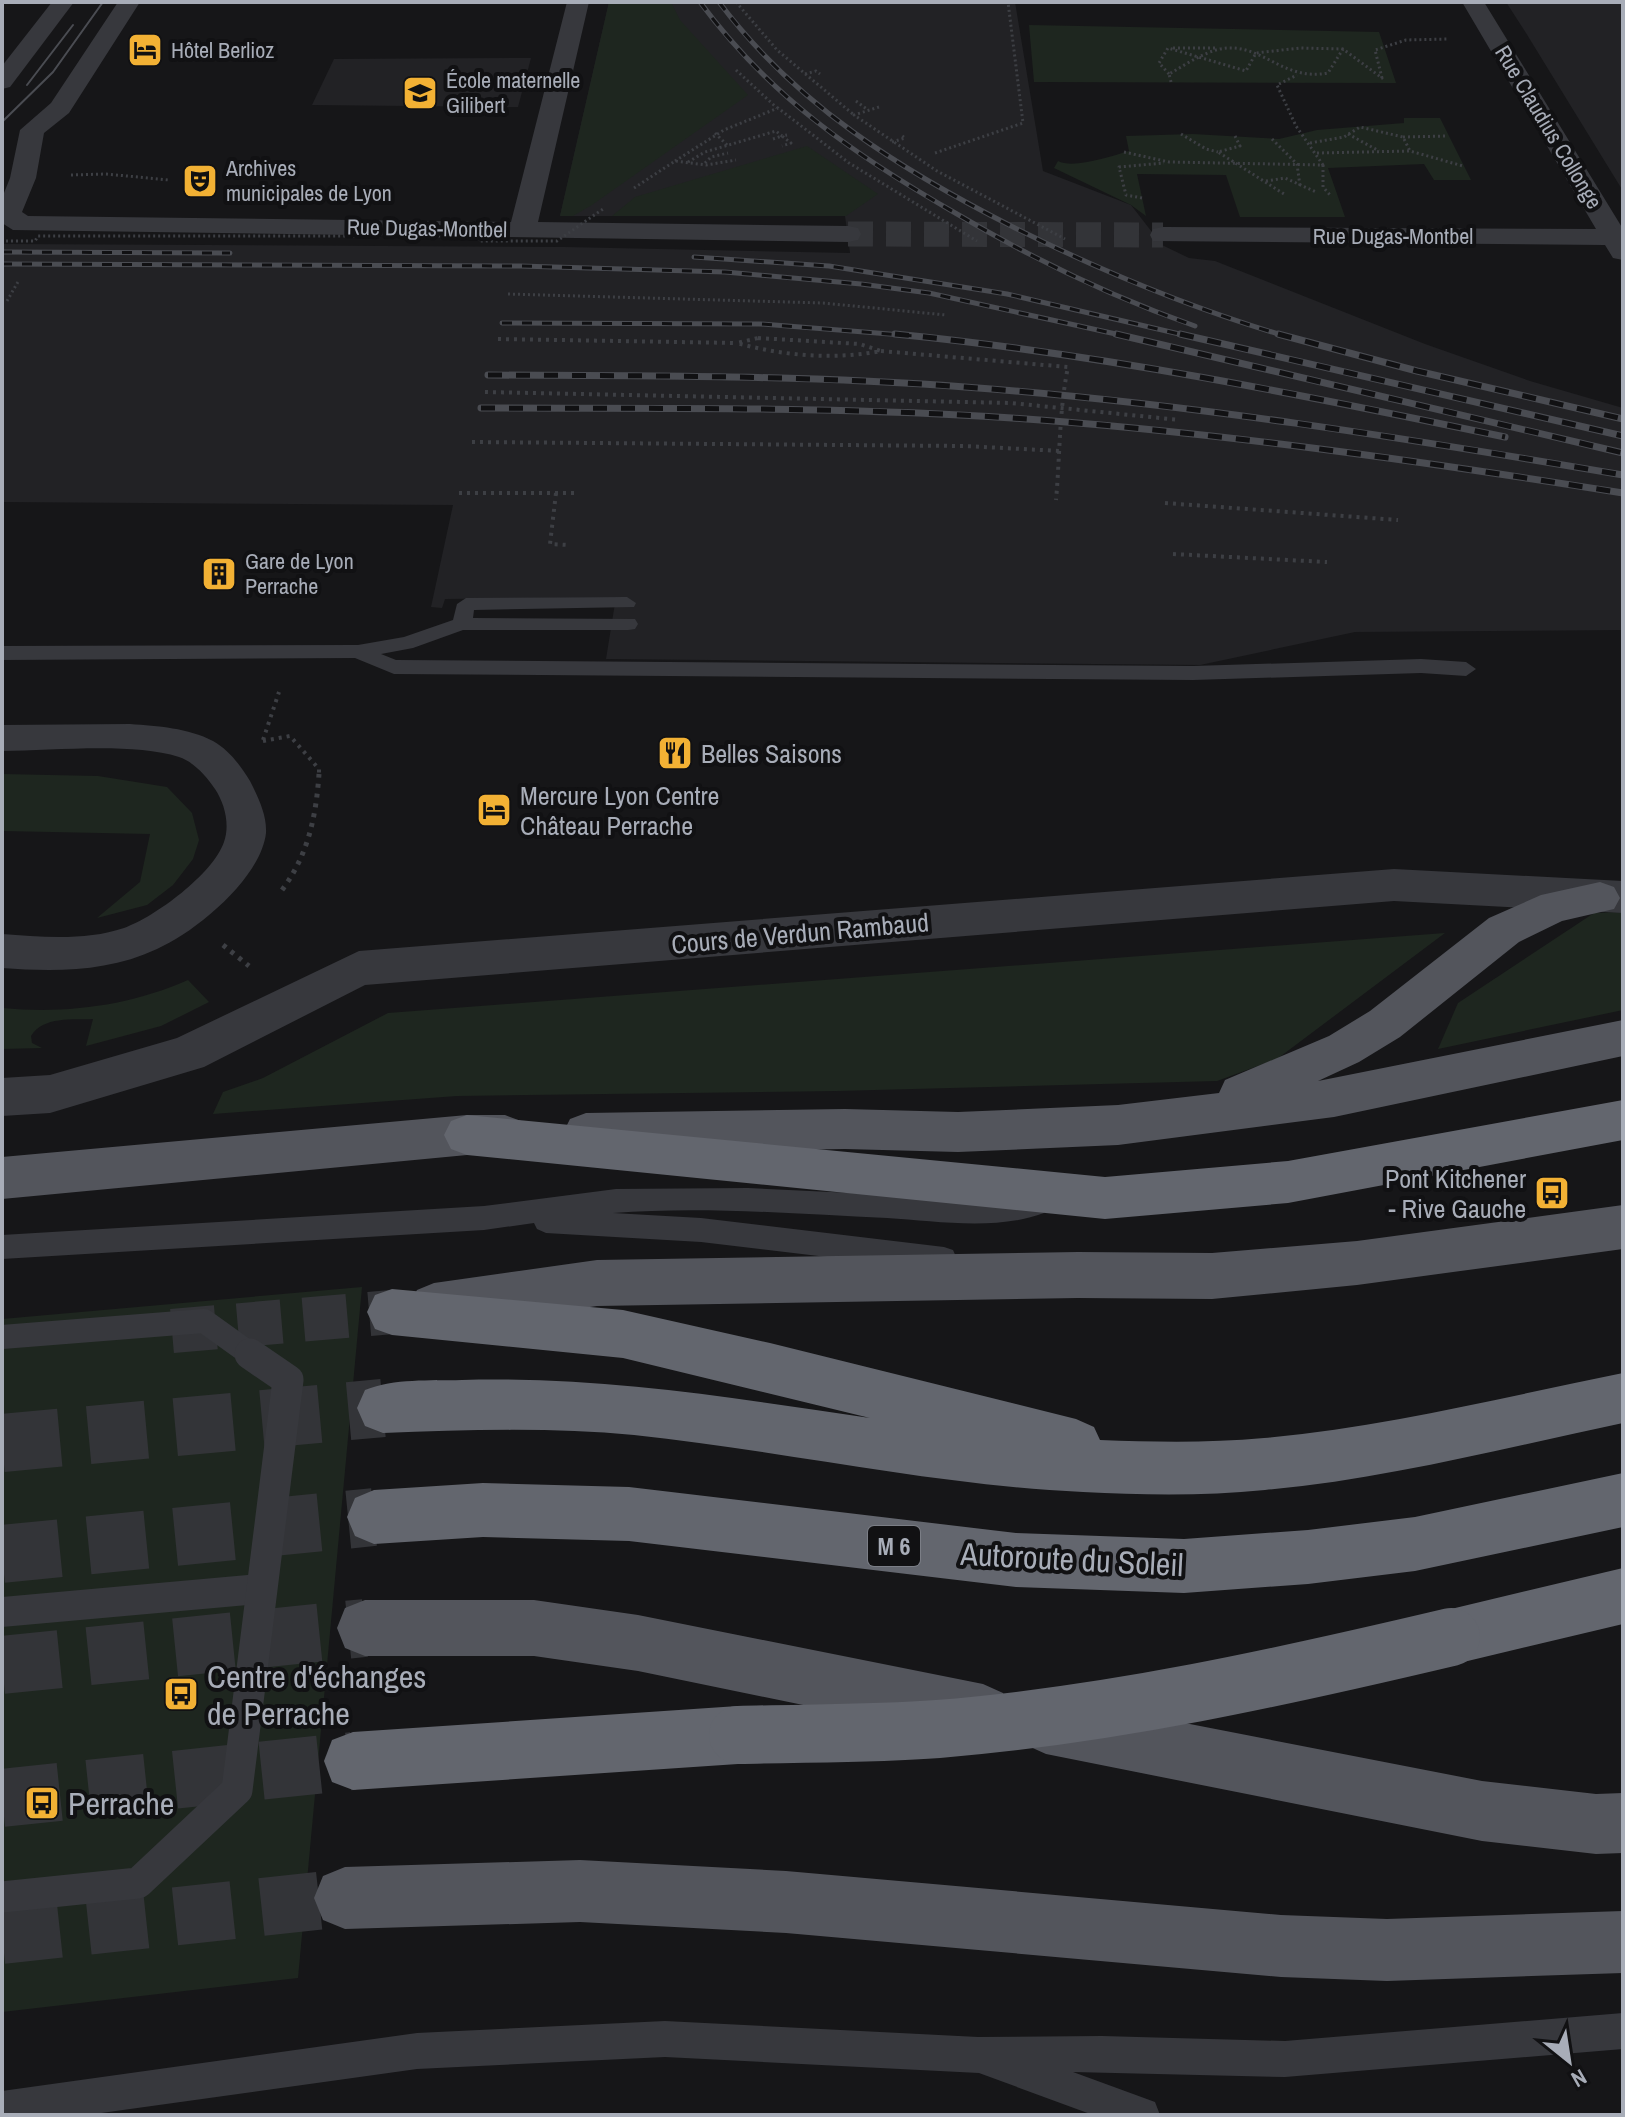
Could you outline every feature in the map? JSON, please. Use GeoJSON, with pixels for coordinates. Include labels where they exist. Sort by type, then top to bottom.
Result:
{"type":"FeatureCollection","features":[{"type":"Feature","properties":{"kind":"highway"},"geometry":{"type":"LineString","coordinates":[[467,1135],[1105,1198],[1288,1182],[1623,1120]]}},
{"type":"Feature","properties":{"kind":"highway"},"geometry":{"type":"LineString","coordinates":[[392,1312],[623,1334],[770,1367],[1164,1466]]}},
{"type":"Feature","properties":{"kind":"highway"},"geometry":{"type":"LineString","coordinates":[[383,1408],[557,1404],[632,1409],[997,1460],[1082,1466],[1164,1466],[1264,1464],[1371,1449],[1623,1398]]}},
{"type":"Feature","properties":{"kind":"highway","name":"Autoroute du Soleil"},"geometry":{"type":"LineString","coordinates":[[374,1517],[483,1510],[629,1514],[1016,1560],[1106,1565],[1200,1565],[1308,1557],[1415,1544],[1623,1500]]}},
{"type":"Feature","properties":{"kind":"highway"},"geometry":{"type":"LineString","coordinates":[[353,1761],[738,1735],[964,1727],[1187,1696],[1319,1669],[1623,1596]]}},
{"type":"Feature","properties":{"kind":"main road"},"geometry":{"type":"LineString","coordinates":[[1189,1116],[1344,1049],[1385,1024],[1504,930],[1555,906],[1611,897]]}},
{"type":"Feature","properties":{"kind":"main road"},"geometry":{"type":"LineString","coordinates":[[2,1178],[467,1135],[845,1129],[1031,1130],[1118,1125],[1334,1098],[1623,1038]]}},
{"type":"Feature","properties":{"kind":"main road"},"geometry":{"type":"LineString","coordinates":[[392,1312],[597,1283],[1227,1275],[1357,1263],[1623,1227]]}},
{"type":"Feature","properties":{"kind":"main road"},"geometry":{"type":"LineString","coordinates":[[365,1628],[534,1628],[638,1643],[1468,1808],[1596,1824],[1623,1823]]}},
{"type":"Feature","properties":{"kind":"main road"},"geometry":{"type":"LineString","coordinates":[[345,1898],[580,1891],[786,1902],[1281,1946],[1387,1950],[1623,1942]]}},
{"type":"Feature","properties":{"kind":"street"},"geometry":{"type":"LineString","coordinates":[[2,82],[63,2]]}},
{"type":"Feature","properties":{"kind":"street"},"geometry":{"type":"LineString","coordinates":[[2,129],[32,130],[60,108],[129,2]]}},
{"type":"Feature","properties":{"kind":"street"},"geometry":{"type":"LineString","coordinates":[[523,229],[578,2]]}},
{"type":"Feature","properties":{"kind":"street","name":"Rue Claudius Collonge"},"geometry":{"type":"LineString","coordinates":[[1473,2],[1620,242]]}},
{"type":"Feature","properties":{"kind":"street"},"geometry":{"type":"LineString","coordinates":[[7,228],[23,178],[32,130]]}},
{"type":"Feature","properties":{"kind":"street","name":"Rue Dugas-Montbel"},"geometry":{"type":"LineString","coordinates":[[7,228],[22,224],[848,234]]}},
{"type":"Feature","properties":{"kind":"street","name":"Rue Dugas-Montbel"},"geometry":{"type":"LineString","coordinates":[[1163,235],[1620,242]]}},
{"type":"Feature","properties":{"kind":"street"},"geometry":{"type":"LineString","coordinates":[[2,738],[164,740],[197,749],[219,767],[242,799],[247,837],[228,869],[199,902],[157,932],[107,949],[58,955],[2,951]]}},
{"type":"Feature","properties":{"kind":"street","name":"Cours de Verdun Rambaud"},"geometry":{"type":"LineString","coordinates":[[2,1097],[50,1094],[188,1054],[359,968],[1394,885],[1611,897]]}},
{"type":"Feature","properties":{"kind":"lane"},"geometry":{"type":"LineString","coordinates":[[462,624],[466,604],[627,603]]}},
{"type":"Feature","properties":{"kind":"lane"},"geometry":{"type":"LineString","coordinates":[[2,653],[357,651],[406,643],[462,624],[628,624]]}},
{"type":"Feature","properties":{"kind":"lane"},"geometry":{"type":"LineString","coordinates":[[357,651],[394,667],[1193,673],[1421,666],[1466,669]]}},
{"type":"Feature","properties":{"kind":"lane"},"geometry":{"type":"LineString","coordinates":[[2,1247],[484,1218],[616,1201],[748,1200],[980,1211],[1105,1198]]}},
{"type":"Feature","properties":{"kind":"lane"},"geometry":{"type":"LineString","coordinates":[[484,1218],[701,1230],[1078,1275]]}},
{"type":"Feature","properties":{"kind":"lane"},"geometry":{"type":"LineString","coordinates":[[2,1337],[204,1321],[288,1380],[237,1790],[138,1883],[2,1897]]}},
{"type":"Feature","properties":{"kind":"lane"},"geometry":{"type":"LineString","coordinates":[[2,1612],[260,1589]]}},
{"type":"Feature","properties":{"kind":"lane"},"geometry":{"type":"LineString","coordinates":[[2,2109],[417,2051],[665,2039],[978,2055],[1102,2054],[1285,2059],[1623,2031]]}},
{"type":"Feature","properties":{"kind":"lane"},"geometry":{"type":"LineString","coordinates":[[978,2055],[1142,2115]]}},
{"type":"Feature","properties":{"kind":"path"},"geometry":{"type":"LineString","coordinates":[[736,2],[777,50],[854,115],[971,191],[1065,239]]}},
{"type":"Feature","properties":{"kind":"path"},"geometry":{"type":"LineString","coordinates":[[935,153],[1023,123],[1008,2]]}},
{"type":"Feature","properties":{"kind":"path"},"geometry":{"type":"LineString","coordinates":[[1168,48],[1343,49],[1382,78],[1375,50],[1406,40],[1496,39]]}},
{"type":"Feature","properties":{"kind":"path"},"geometry":{"type":"LineString","coordinates":[[1168,48],[1246,71],[1256,53],[1287,47]]}},
{"type":"Feature","properties":{"kind":"path"},"geometry":{"type":"LineString","coordinates":[[1168,48],[1159,63],[1169,74],[1171,82]]}},
{"type":"Feature","properties":{"kind":"path"},"geometry":{"type":"LineString","coordinates":[[1169,74],[1226,48],[1256,53],[1298,74]]}},
{"type":"Feature","properties":{"kind":"path"},"geometry":{"type":"LineString","coordinates":[[1265,181],[1285,178],[1329,197],[1323,187],[1323,165],[1296,126],[1277,85],[1298,74],[1328,73],[1343,49]]}},
{"type":"Feature","properties":{"kind":"path"},"geometry":{"type":"LineString","coordinates":[[736,70],[821,145],[881,185],[977,241]]}},
{"type":"Feature","properties":{"kind":"path"},"geometry":{"type":"LineString","coordinates":[[804,74],[816,71],[820,74]]}},
{"type":"Feature","properties":{"kind":"path"},"geometry":{"type":"LineString","coordinates":[[856,101],[868,110]]}},
{"type":"Feature","properties":{"kind":"path"},"geometry":{"type":"LineString","coordinates":[[854,115],[879,107]]}},
{"type":"Feature","properties":{"kind":"path"},"geometry":{"type":"LineString","coordinates":[[625,194],[715,133],[778,108]]}},
{"type":"Feature","properties":{"kind":"path"},"geometry":{"type":"LineString","coordinates":[[1310,143],[1348,134],[1360,127],[1403,137],[1448,136]]}},
{"type":"Feature","properties":{"kind":"path"},"geometry":{"type":"LineString","coordinates":[[685,164],[727,145],[776,131],[791,143],[782,146]]}},
{"type":"Feature","properties":{"kind":"path"},"geometry":{"type":"LineString","coordinates":[[715,133],[727,145]]}},
{"type":"Feature","properties":{"kind":"path"},"geometry":{"type":"LineString","coordinates":[[1181,134],[1238,163],[1303,206]]}},
{"type":"Feature","properties":{"kind":"path"},"geometry":{"type":"LineString","coordinates":[[1348,134],[1381,152]]}},
{"type":"Feature","properties":{"kind":"path"},"geometry":{"type":"LineString","coordinates":[[892,142],[905,138],[901,135]]}},
{"type":"Feature","properties":{"kind":"path"},"geometry":{"type":"LineString","coordinates":[[773,139],[784,136]]}},
{"type":"Feature","properties":{"kind":"path"},"geometry":{"type":"LineString","coordinates":[[1218,152],[1240,146],[1235,136]]}},
{"type":"Feature","properties":{"kind":"path"},"geometry":{"type":"LineString","coordinates":[[1403,137],[1410,151]]}},
{"type":"Feature","properties":{"kind":"path"},"geometry":{"type":"LineString","coordinates":[[1272,139],[1297,164],[1303,206],[1312,236]]}},
{"type":"Feature","properties":{"kind":"path"},"geometry":{"type":"LineString","coordinates":[[1316,153],[1410,151],[1463,166]]}},
{"type":"Feature","properties":{"kind":"path"},"geometry":{"type":"LineString","coordinates":[[1124,152],[1169,162]]}},
{"type":"Feature","properties":{"kind":"path"},"geometry":{"type":"LineString","coordinates":[[704,164],[711,157],[728,153]]}},
{"type":"Feature","properties":{"kind":"path"},"geometry":{"type":"LineString","coordinates":[[675,161],[720,164],[736,160]]}},
{"type":"Feature","properties":{"kind":"path"},"geometry":{"type":"LineString","coordinates":[[1142,198],[1126,195],[1119,167],[1169,162],[1323,165]]}},
{"type":"Feature","properties":{"kind":"path"},"geometry":{"type":"LineString","coordinates":[[23,178],[106,174],[169,180]]}},
{"type":"Feature","properties":{"kind":"path"},"geometry":{"type":"LineString","coordinates":[[7,228],[35,241],[38,236],[480,236],[478,241],[557,241],[614,201]]}},
{"type":"Feature","properties":{"kind":"path"},"geometry":{"type":"LineString","coordinates":[[7,301],[19,280]]}},
{"type":"Feature","properties":{"kind":"path"},"geometry":{"type":"LineString","coordinates":[[508,294],[823,303],[946,315]]}},
{"type":"Feature","properties":{"kind":"path"},"geometry":{"type":"LineString","coordinates":[[498,339],[737,343],[758,338],[860,344],[881,351],[1068,367],[1061,408],[1063,422],[1056,500]]}},
{"type":"Feature","properties":{"kind":"path"},"geometry":{"type":"LineString","coordinates":[[737,343],[758,350],[860,356],[881,351]]}},
{"type":"Feature","properties":{"kind":"path"},"geometry":{"type":"LineString","coordinates":[[485,392],[827,397],[1061,408],[1180,420]]}},
{"type":"Feature","properties":{"kind":"path"},"geometry":{"type":"LineString","coordinates":[[472,442],[964,446],[1061,451]]}},
{"type":"Feature","properties":{"kind":"path"},"geometry":{"type":"LineString","coordinates":[[459,493],[574,493]]}},
{"type":"Feature","properties":{"kind":"path"},"geometry":{"type":"LineString","coordinates":[[556,493],[550,544],[568,545]]}},
{"type":"Feature","properties":{"kind":"path"},"geometry":{"type":"LineString","coordinates":[[1165,503],[1398,520]]}},
{"type":"Feature","properties":{"kind":"path"},"geometry":{"type":"LineString","coordinates":[[1173,554],[1327,562]]}},
{"type":"Feature","properties":{"kind":"path"},"geometry":{"type":"LineString","coordinates":[[265,732],[275,705]]}},
{"type":"Feature","properties":{"kind":"shaded area"},"geometry":{"type":"Polygon","coordinates":[[[609,2],[1015,2],[1043,171],[1131,205],[1162,245],[1189,258],[1215,261],[1425,344],[1530,381],[1623,408],[1623,630],[1355,632],[1200,665],[606,659],[616,597],[445,599],[442,608],[431,607],[453,505],[2,502],[2,244],[565,247],[850,253],[845,216],[560,216],[609,2]]]}},
{"type":"Feature","properties":{"kind":"shaded area"},"geometry":{"type":"Polygon","coordinates":[[[609,2],[671,2],[680,20],[748,95],[592,205],[573,216],[560,216],[609,2]]]}},
{"type":"Feature","properties":{"kind":"shaded area"},"geometry":{"type":"Polygon","coordinates":[[[1506,2],[1623,2],[1623,191],[1526,33],[1506,2]]]}},
{"type":"Feature","properties":{"kind":"shaded area"},"geometry":{"type":"Polygon","coordinates":[[[1029,25],[1379,32],[1396,83],[1034,82],[1029,25]]]}},
{"type":"Feature","properties":{"kind":"shaded area","name":"École maternelle Gilibert"},"geometry":{"type":"Polygon","coordinates":[[[531,58],[518,107],[312,105],[334,59],[531,58]]]}},
{"type":"Feature","properties":{"kind":"shaded area"},"geometry":{"type":"Polygon","coordinates":[[[1404,118],[1440,118],[1471,180],[1434,180],[1424,164],[1328,168],[1345,217],[1240,217],[1226,175],[1137,174],[1146,216],[1131,205],[1054,168],[1058,161],[1082,163],[1129,151],[1126,136],[1193,134],[1279,139],[1317,130],[1404,123],[1404,118]]]}},
{"type":"Feature","properties":{"kind":"shaded area"},"geometry":{"type":"Polygon","coordinates":[[[807,146],[878,194],[846,216],[612,216],[635,197],[807,146]]]}},
{"type":"Feature","properties":{"kind":"shaded area"},"geometry":{"type":"Polygon","coordinates":[[[2,774],[98,776],[167,787],[192,813],[199,840],[193,859],[173,885],[147,905],[97,918],[140,882],[150,834],[2,831],[2,774]]]}},
{"type":"Feature","properties":{"kind":"shaded area"},"geometry":{"type":"Polygon","coordinates":[[[1623,912],[1623,1010],[1438,1049],[1458,1003],[1594,913],[1623,912]]]}},
{"type":"Feature","properties":{"kind":"shaded area"},"geometry":{"type":"Polygon","coordinates":[[[1445,933],[1277,1059],[1217,1081],[837,1091],[457,1096],[213,1114],[223,1092],[263,1078],[388,1013],[1445,933]]]}},
{"type":"Feature","properties":{"kind":"shaded area"},"geometry":{"type":"Polygon","coordinates":[[[188,980],[209,1002],[161,1026],[86,1046],[93,1019],[59,1020],[43,1025],[31,1036],[32,1043],[42,1048],[2,1049],[2,1008],[50,1010],[97,1006],[143,996],[188,980]]]}},
{"type":"Feature","properties":{"kind":"shaded area","name":"Centre d'échanges de Perrache"},"geometry":{"type":"Polygon","coordinates":[[[362,1287],[298,1978],[2,2012],[2,1319],[362,1287]]]}},
{"type":"Feature","properties":{"kind":"tunnel"},"geometry":{"type":"LineString","coordinates":[[848,234],[1163,235]]}},
{"type":"Feature","properties":{"kind":"tunnel"},"geometry":{"type":"LineString","coordinates":[[172,1331],[392,1312]]}},
{"type":"Feature","properties":{"kind":"tunnel"},"geometry":{"type":"LineString","coordinates":[[2,1443],[383,1408]]}},
{"type":"Feature","properties":{"kind":"tunnel"},"geometry":{"type":"LineString","coordinates":[[2,1554],[374,1517]]}},
{"type":"Feature","properties":{"kind":"tunnel"},"geometry":{"type":"LineString","coordinates":[[2,1665],[365,1628]]}},
{"type":"Feature","properties":{"kind":"tunnel"},"geometry":{"type":"LineString","coordinates":[[2,1798],[353,1761]]}},
{"type":"Feature","properties":{"kind":"tunnel"},"geometry":{"type":"LineString","coordinates":[[2,1935],[345,1898]]}},
{"type":"Feature","properties":{"kind":"tram line"},"geometry":{"type":"LineString","coordinates":[[2,122],[53,72],[103,2]]}},
{"type":"Feature","properties":{"kind":"tram line"},"geometry":{"type":"LineString","coordinates":[[27,85],[73,25]]}},
{"type":"Feature","properties":{"kind":"railway"},"geometry":{"type":"LineString","coordinates":[[700,2],[755,67],[785,96],[884,170],[1044,262],[1133,303],[1195,326]]}},
{"type":"Feature","properties":{"kind":"railway"},"geometry":{"type":"LineString","coordinates":[[719,2],[749,39],[816,103],[853,132],[931,183],[1015,228],[1113,274],[1283,335]]}},
{"type":"Feature","properties":{"kind":"railway"},"geometry":{"type":"LineString","coordinates":[[2,252],[230,253]]}},
{"type":"Feature","properties":{"kind":"railway"},"geometry":{"type":"LineString","coordinates":[[694,257],[829,266],[1007,294],[1188,336]]}},
{"type":"Feature","properties":{"kind":"railway"},"geometry":{"type":"LineString","coordinates":[[2,264],[520,266],[725,272],[929,293],[1118,334]]}},
{"type":"Feature","properties":{"kind":"railway"},"geometry":{"type":"LineString","coordinates":[[502,323],[761,324],[912,336]]}},
{"type":"Feature","properties":{"kind":"railway"},"geometry":{"type":"LineString","coordinates":[[895,334],[912,336]]}},
{"type":"Feature","properties":{"kind":"railway"},"geometry":{"type":"LineString","coordinates":[[1118,334],[1125,336]]}},
{"type":"Feature","properties":{"kind":"railway"},"geometry":{"type":"LineString","coordinates":[[1118,334],[1623,453]]}},
{"type":"Feature","properties":{"kind":"railway"},"geometry":{"type":"LineString","coordinates":[[1180,334],[1623,436]]}},
{"type":"Feature","properties":{"kind":"railway"},"geometry":{"type":"LineString","coordinates":[[1278,334],[1283,335]]}},
{"type":"Feature","properties":{"kind":"railway"},"geometry":{"type":"LineString","coordinates":[[1283,335],[1417,371],[1623,419]]}},
{"type":"Feature","properties":{"kind":"railway"},"geometry":{"type":"LineString","coordinates":[[912,336],[1125,364],[1505,437]]}},
{"type":"Feature","properties":{"kind":"railway"},"geometry":{"type":"LineString","coordinates":[[488,375],[786,378],[1048,394],[1295,423],[1623,475]]}},
{"type":"Feature","properties":{"kind":"railway"},"geometry":{"type":"LineString","coordinates":[[481,408],[813,410],[1012,418],[1165,431],[1318,449],[1623,493]]}},
{"type":"Feature","properties":{"kind":"place","name":"Hôtel Berlioz"},"geometry":{"type":"Point","coordinates":[145,50]}},
{"type":"Feature","properties":{"kind":"place","name":"École maternelle Gilibert"},"geometry":{"type":"Point","coordinates":[420,93]}},
{"type":"Feature","properties":{"kind":"place","name":"Archives municipales de Lyon"},"geometry":{"type":"Point","coordinates":[200,181]}},
{"type":"Feature","properties":{"kind":"place","name":"Gare de Lyon Perrache"},"geometry":{"type":"Point","coordinates":[219,574]}},
{"type":"Feature","properties":{"kind":"place","name":"Belles Saisons"},"geometry":{"type":"Point","coordinates":[675,753]}},
{"type":"Feature","properties":{"kind":"place","name":"Mercure Lyon Centre Château Perrache"},"geometry":{"type":"Point","coordinates":[494,810]}},
{"type":"Feature","properties":{"kind":"place","name":"Pont Kitchener - Rive Gauche"},"geometry":{"type":"Point","coordinates":[1552,1193]}},
{"type":"Feature","properties":{"kind":"place","name":"Centre d'échanges de Perrache"},"geometry":{"type":"Point","coordinates":[181,1694]}},
{"type":"Feature","properties":{"kind":"place","name":"Perrache"},"geometry":{"type":"Point","coordinates":[42,1803]}}]}
